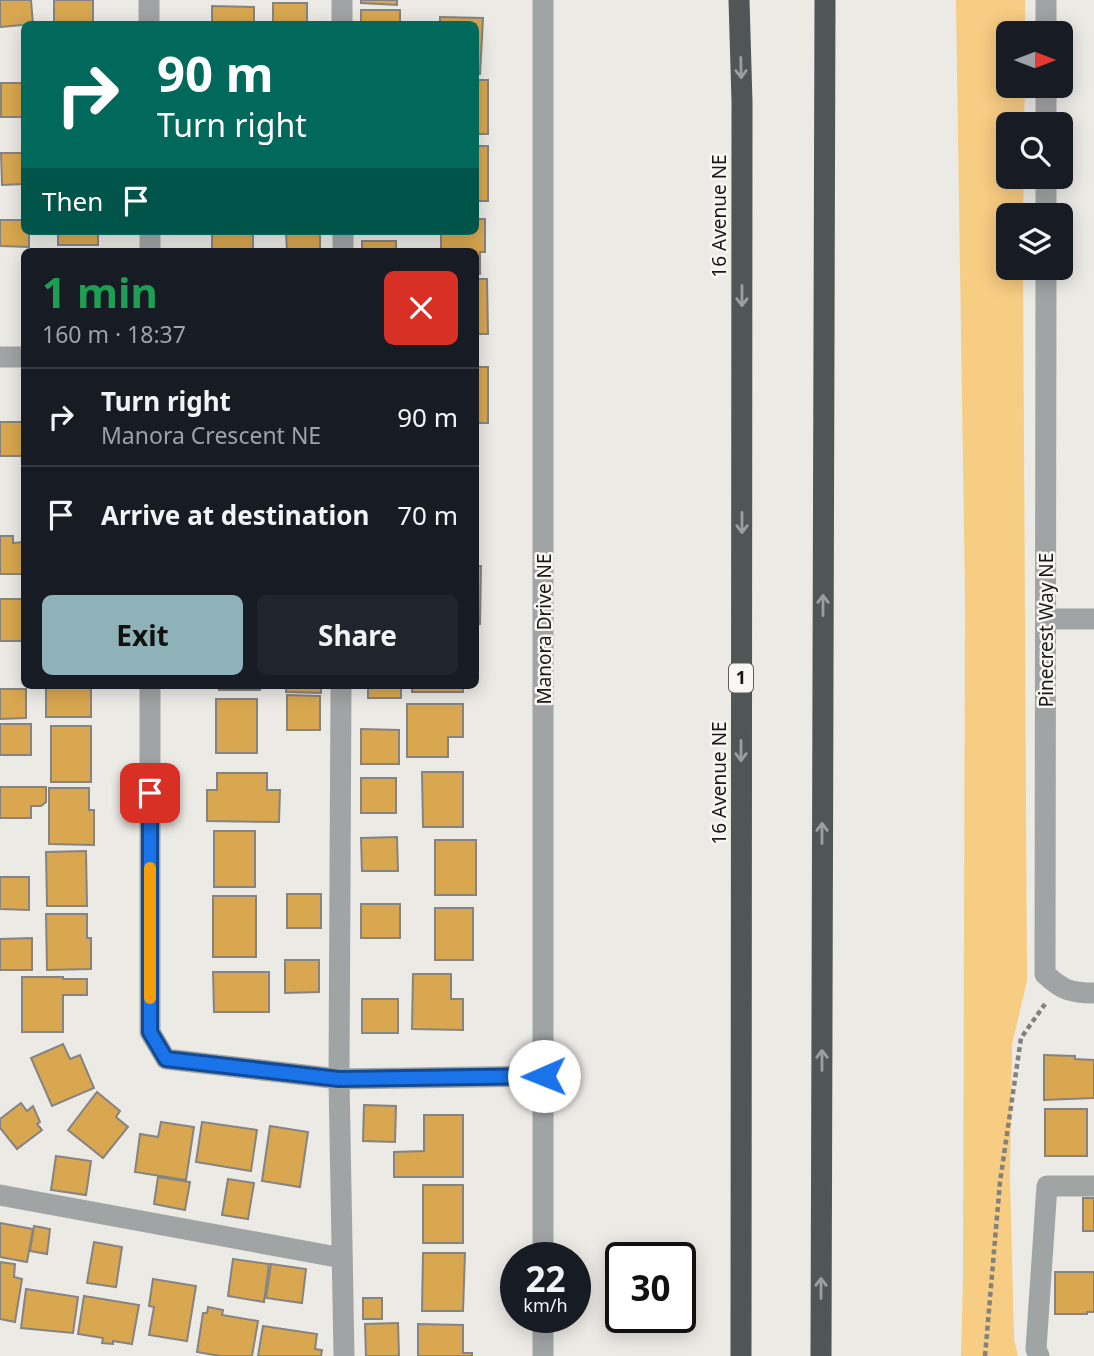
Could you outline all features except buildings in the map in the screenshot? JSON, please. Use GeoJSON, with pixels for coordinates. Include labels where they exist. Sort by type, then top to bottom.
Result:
{"type":"FeatureCollection","features":[{"type":"Feature","properties":{"kind":"highway","name":"16 Avenue NE"},"geometry":{"type":"LineString","coordinates":[[739,0],[742,102],[741,1356]]}},
{"type":"Feature","properties":{"kind":"highway"},"geometry":{"type":"LineString","coordinates":[[821,1356],[825,0]]}},
{"type":"Feature","properties":{"kind":"street"},"geometry":{"type":"LineString","coordinates":[[149,0],[149,21]]}},
{"type":"Feature","properties":{"kind":"street"},"geometry":{"type":"LineString","coordinates":[[342,0],[342,21]]}},
{"type":"Feature","properties":{"kind":"street","name":"Manora Drive NE"},"geometry":{"type":"LineString","coordinates":[[543,0],[543,1242]]}},
{"type":"Feature","properties":{"kind":"street"},"geometry":{"type":"LineString","coordinates":[[1046,0],[1046,21]]}},
{"type":"Feature","properties":{"kind":"street","name":"Pinecrest Way NE"},"geometry":{"type":"LineString","coordinates":[[1046,280],[1045,974],[1058,986]]}},
{"type":"Feature","properties":{"kind":"street"},"geometry":{"type":"LineString","coordinates":[[0,357],[21,357]]}},
{"type":"Feature","properties":{"kind":"street"},"geometry":{"type":"LineString","coordinates":[[1046,619],[1094,619]]}},
{"type":"Feature","properties":{"kind":"street"},"geometry":{"type":"LineString","coordinates":[[150,689],[150,1032],[166,1059],[339,1079],[544,1076]]}},
{"type":"Feature","properties":{"kind":"street"},"geometry":{"type":"LineString","coordinates":[[341,689],[339,1079],[344,1356]]}},
{"type":"Feature","properties":{"kind":"street"},"geometry":{"type":"LineString","coordinates":[[1058,986],[1076,993],[1094,993]]}},
{"type":"Feature","properties":{"kind":"street"},"geometry":{"type":"LineString","coordinates":[[1039,1356],[1036,1349],[1046,1186],[1094,1186]]}},
{"type":"Feature","properties":{"kind":"street"},"geometry":{"type":"LineString","coordinates":[[0,1195],[342,1258]]}},
{"type":"Feature","properties":{"kind":"street"},"geometry":{"type":"LineString","coordinates":[[542,1356],[543,1333]]}},
{"type":"Feature","properties":{"kind":"path"},"geometry":{"type":"LineString","coordinates":[[985,1356],[1000,1182],[1021,1038],[1058,986]]}},
{"type":"Feature","properties":{"kind":"shaded area"},"geometry":{"type":"Polygon","coordinates":[[[956,0],[1025,0],[1025,21],[996,21],[996,98],[1025,98],[1024,112],[996,112],[996,189],[1024,189],[1023,203],[996,203],[996,280],[1023,280],[1027,981],[1012,1045],[1010,1177],[1014,1339],[1018,1356],[961,1356],[965,597],[956,0]]]}},
{"type":"Feature","properties":{"kind":"slow traffic"},"geometry":{"type":"LineString","coordinates":[[150,868],[150,998]]}},
{"type":"Feature","properties":{"kind":"route"},"geometry":{"type":"LineString","coordinates":[[150,793],[150,1032],[166,1059],[339,1079],[544,1076]]}}]}
